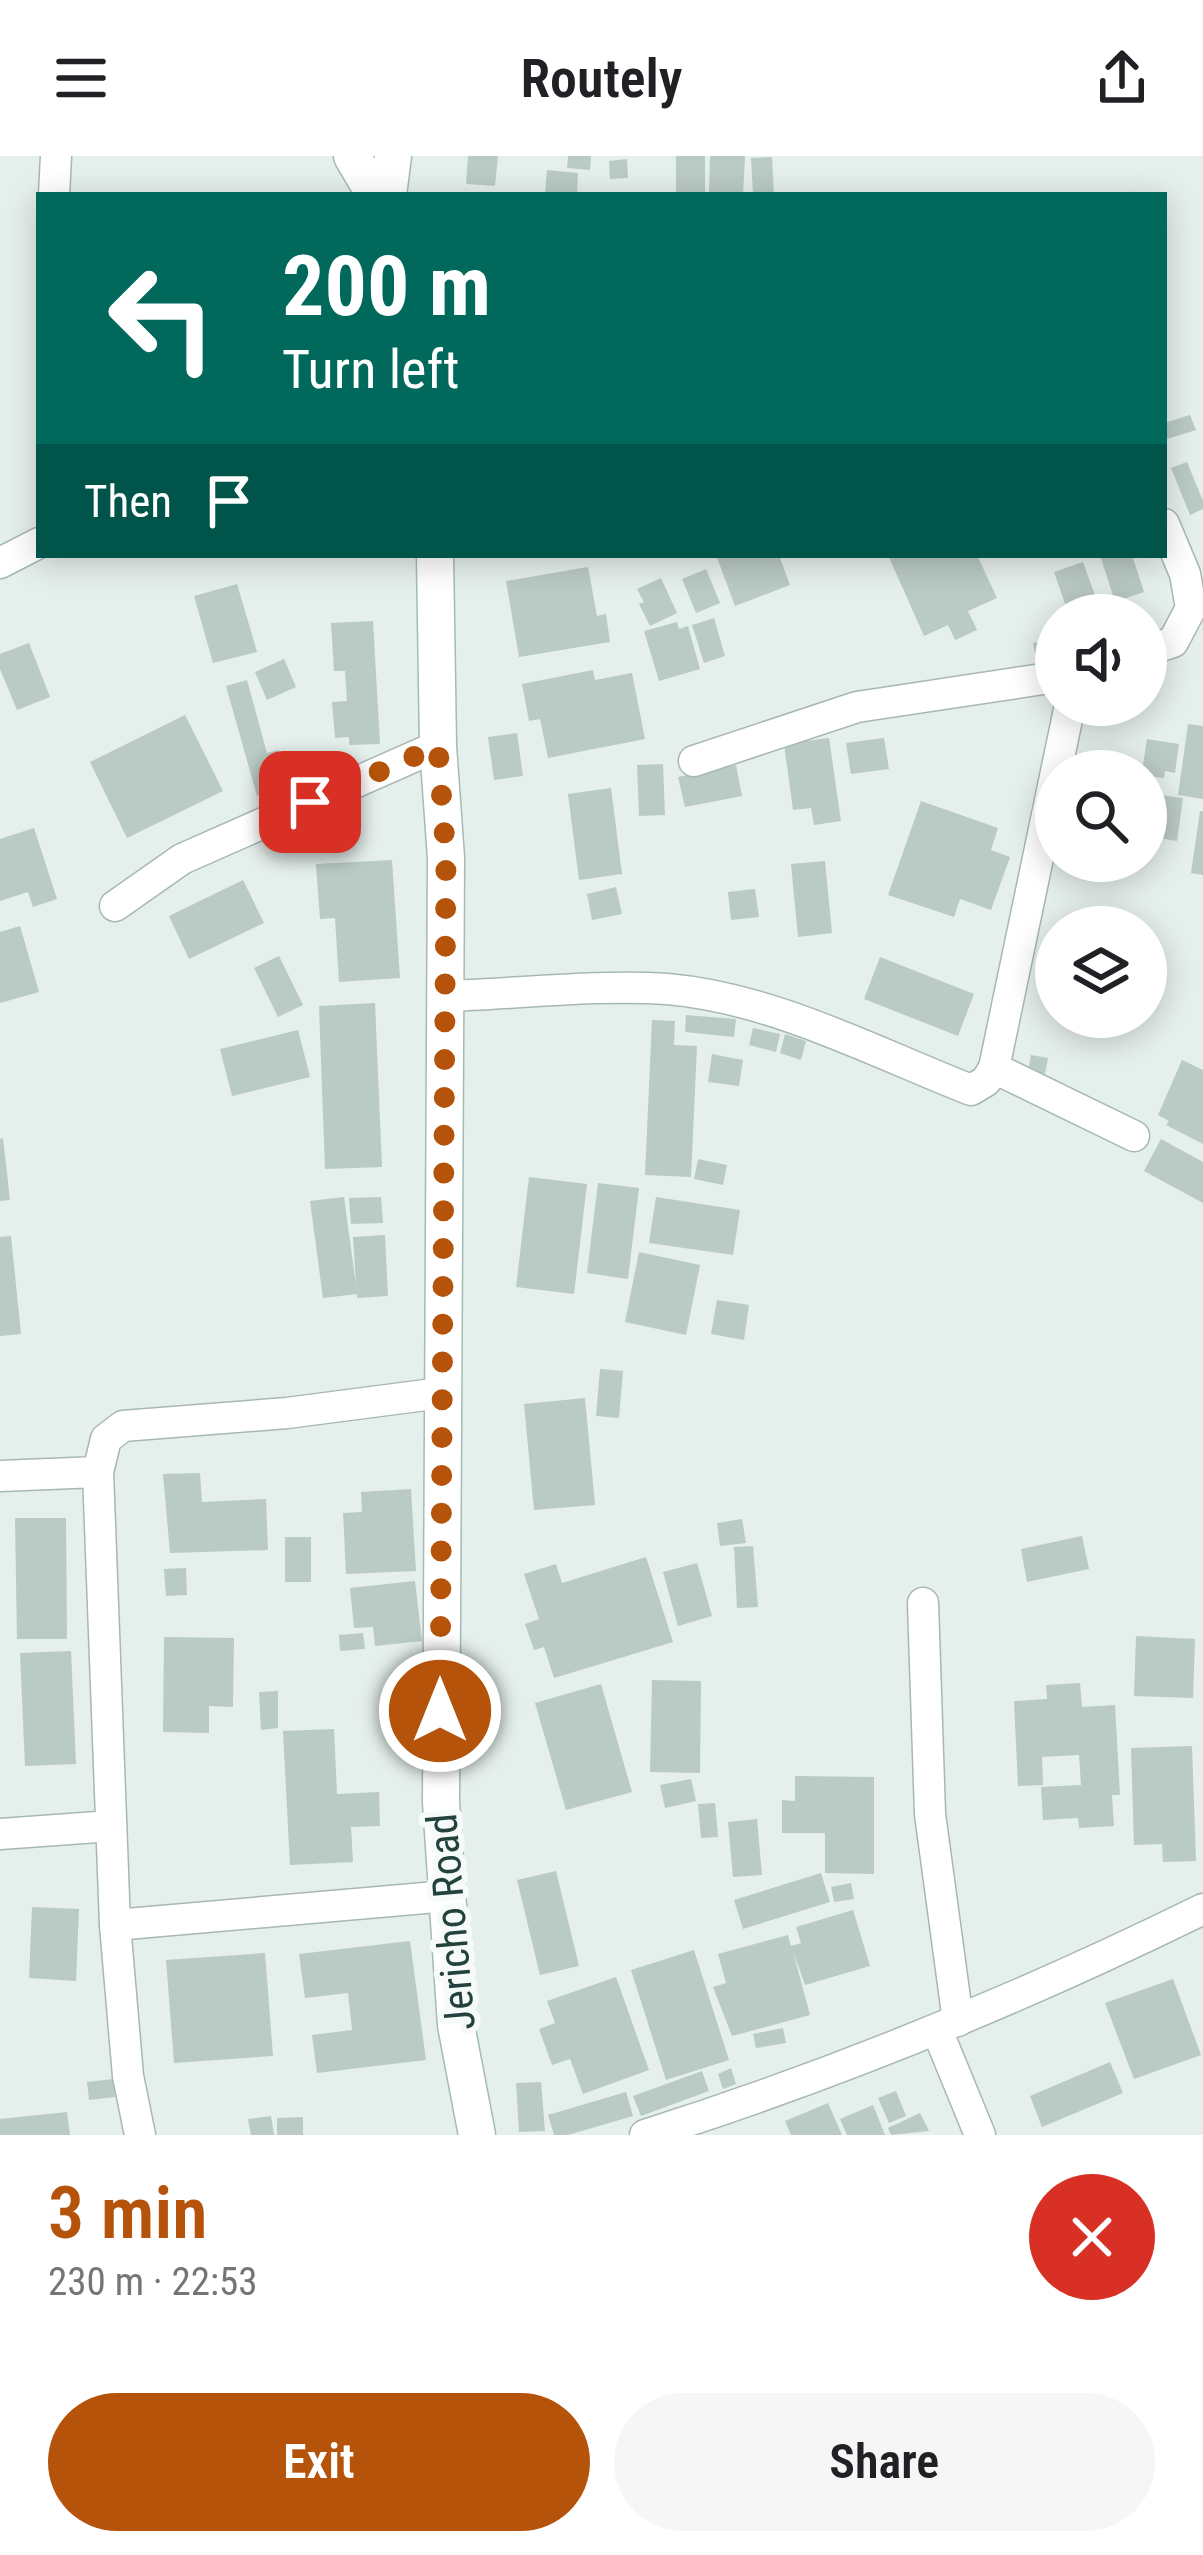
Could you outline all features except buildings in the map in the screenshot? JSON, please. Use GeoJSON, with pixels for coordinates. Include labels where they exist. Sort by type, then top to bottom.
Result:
{"type":"FeatureCollection","features":[{"type":"Feature","properties":{"kind":"street"},"geometry":{"type":"LineString","coordinates":[[54,192],[56,156]]}},
{"type":"Feature","properties":{"kind":"street"},"geometry":{"type":"LineString","coordinates":[[352,156],[373,192]]}},
{"type":"Feature","properties":{"kind":"street"},"geometry":{"type":"LineString","coordinates":[[388,192],[393,156]]}},
{"type":"Feature","properties":{"kind":"street"},"geometry":{"type":"LineString","coordinates":[[1167,531],[1185,574],[1191,608],[1173,642],[1167,644]]}},
{"type":"Feature","properties":{"kind":"street"},"geometry":{"type":"LineString","coordinates":[[0,563],[36,545]]}},
{"type":"Feature","properties":{"kind":"street","name":"Jericho Road"},"geometry":{"type":"LineString","coordinates":[[435,558],[438,746],[446,858],[440,1779],[457,2025],[477,2135]]}},
{"type":"Feature","properties":{"kind":"street"},"geometry":{"type":"LineString","coordinates":[[694,761],[857,707],[1035,680]]}},
{"type":"Feature","properties":{"kind":"street"},"geometry":{"type":"LineString","coordinates":[[446,996],[666,989],[739,1003],[827,1031],[971,1090],[994,1069],[1066,726]]}},
{"type":"Feature","properties":{"kind":"street"},"geometry":{"type":"LineString","coordinates":[[115,906],[182,860],[438,746]]}},
{"type":"Feature","properties":{"kind":"street"},"geometry":{"type":"LineString","coordinates":[[994,1069],[1134,1136]]}},
{"type":"Feature","properties":{"kind":"street"},"geometry":{"type":"LineString","coordinates":[[140,2135],[128,2076],[115,1925],[98,1472],[106,1438],[123,1426],[441,1393]]}},
{"type":"Feature","properties":{"kind":"street"},"geometry":{"type":"LineString","coordinates":[[0,1476],[98,1472]]}},
{"type":"Feature","properties":{"kind":"street"},"geometry":{"type":"LineString","coordinates":[[923,1603],[930,1814],[948,2026],[980,2135]]}},
{"type":"Feature","properties":{"kind":"street"},"geometry":{"type":"LineString","coordinates":[[0,1834],[111,1826]]}},
{"type":"Feature","properties":{"kind":"street"},"geometry":{"type":"LineString","coordinates":[[115,1925],[448,1896]]}},
{"type":"Feature","properties":{"kind":"street"},"geometry":{"type":"LineString","coordinates":[[644,2135],[829,2074],[948,2026],[1203,1909]]}},
{"type":"Feature","properties":{"kind":"route"},"geometry":{"type":"LineString","coordinates":[[310,802],[438,746],[446,858],[440,1711]]}}]}
